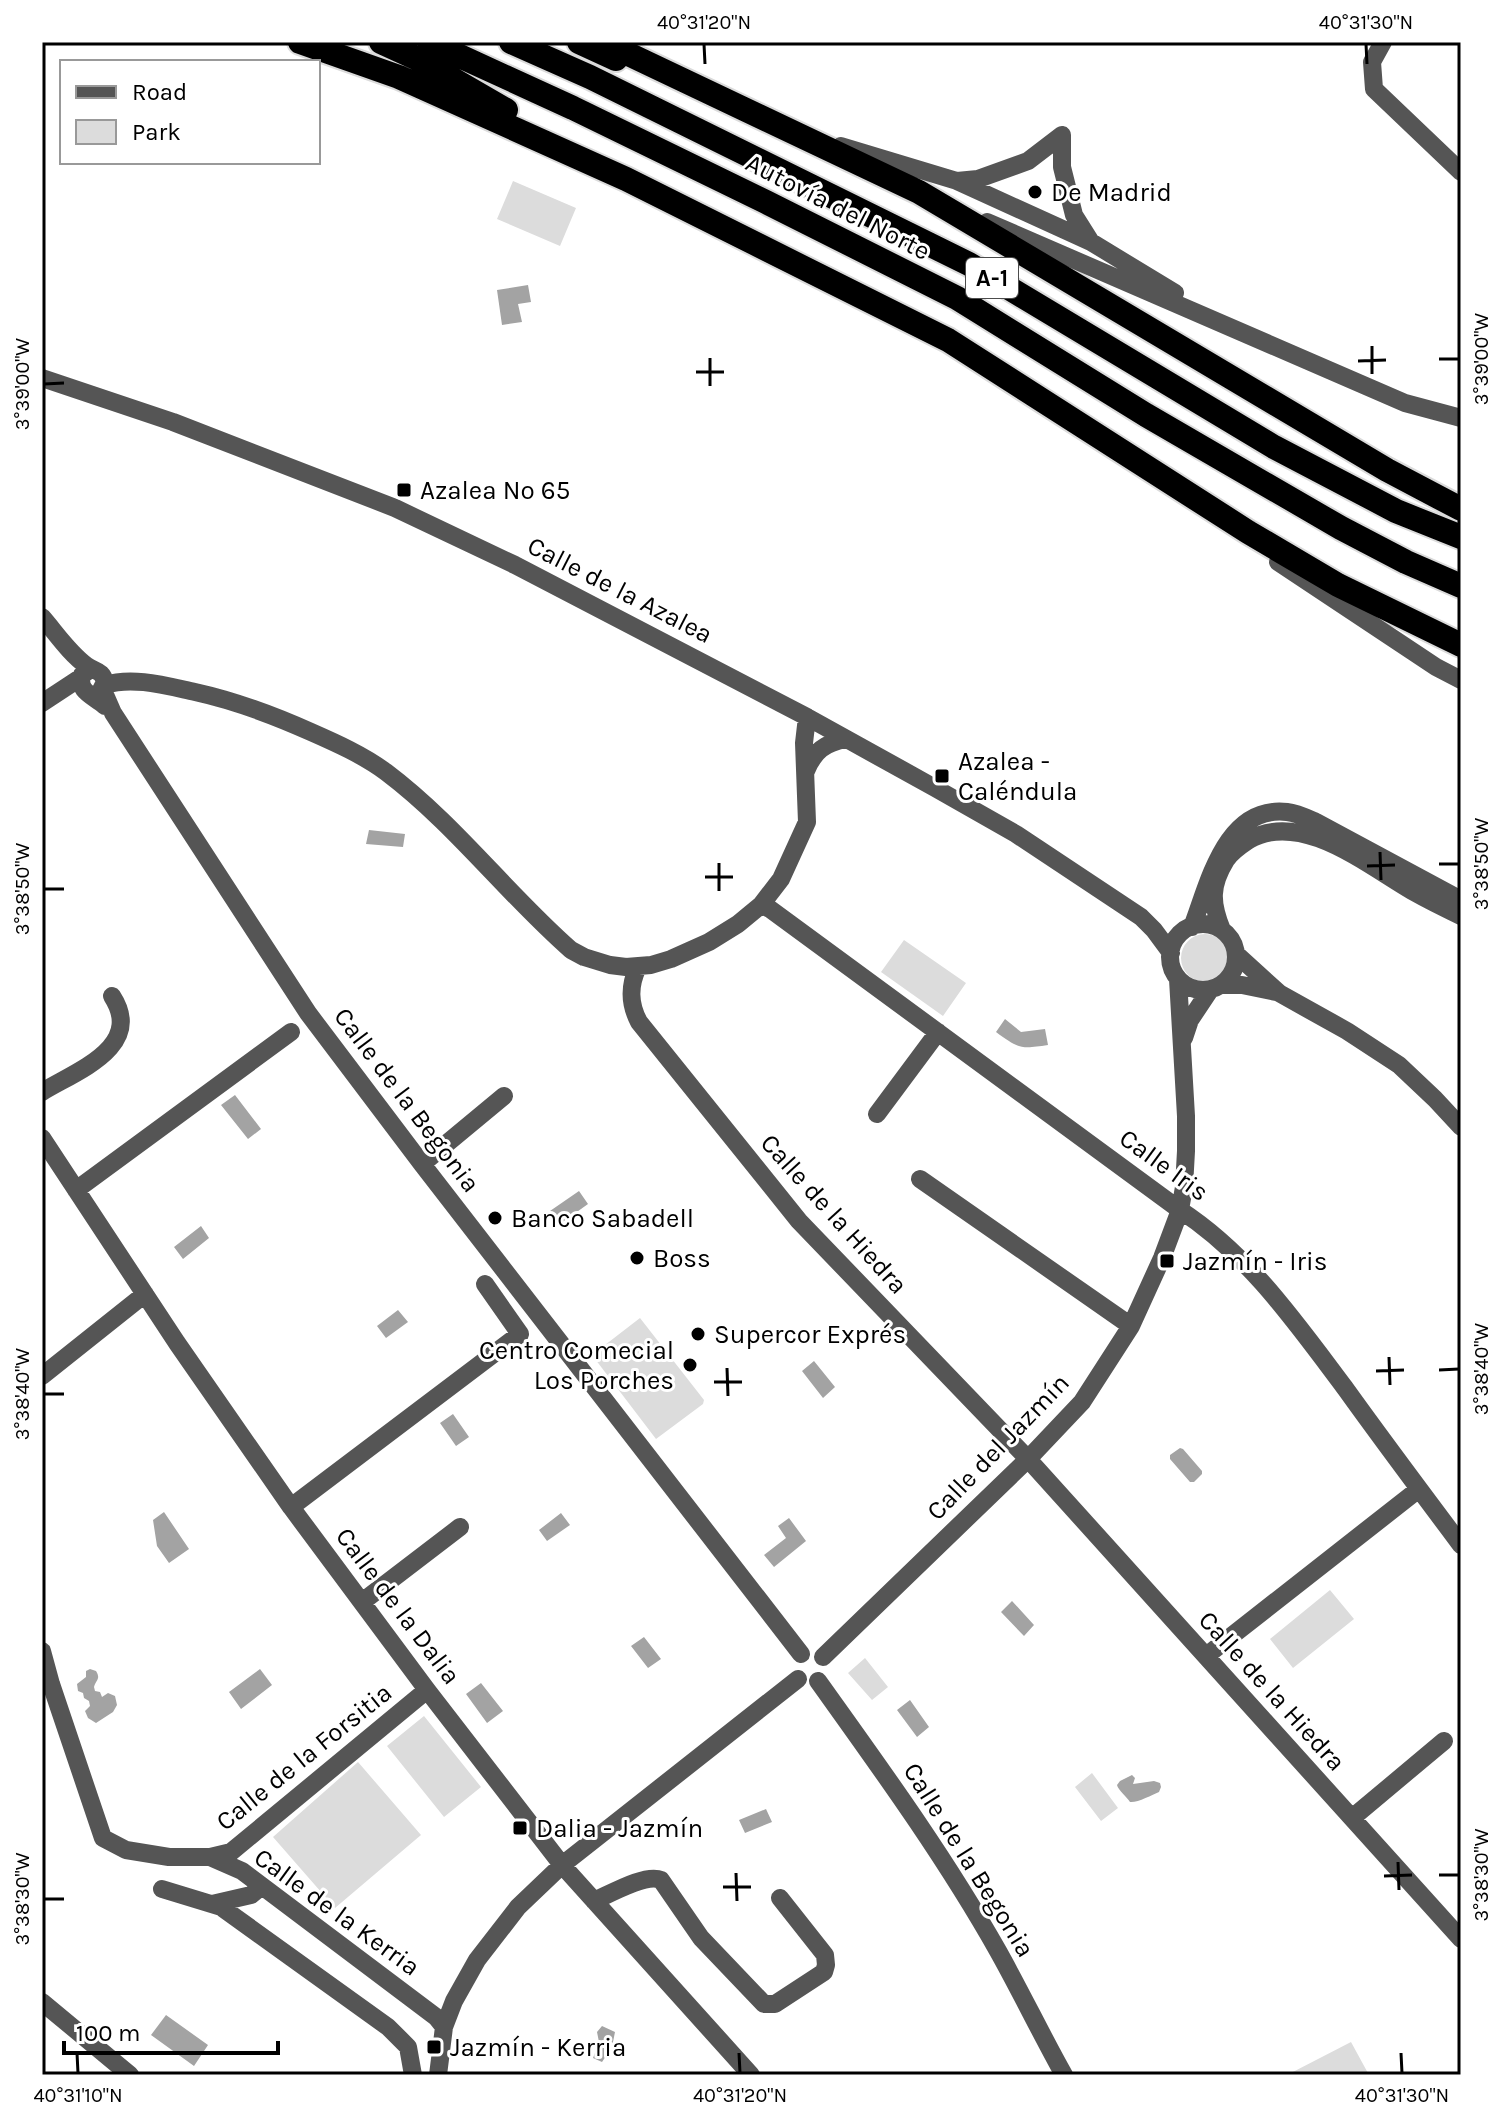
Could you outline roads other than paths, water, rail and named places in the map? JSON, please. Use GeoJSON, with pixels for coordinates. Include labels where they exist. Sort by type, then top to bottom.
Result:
{"type":"FeatureCollection","features":[{"type":"Feature","properties":{"kind":"highway"},"geometry":{"type":"LineString","coordinates":[[300,42],[399,77],[626,179],[948,340],[1248,532],[1338,585],[1461,645]]}},
{"type":"Feature","properties":{"kind":"highway"},"geometry":{"type":"LineString","coordinates":[[381,42],[416,58],[626,179]]}},
{"type":"Feature","properties":{"kind":"highway","name":"Autovía del Norte"},"geometry":{"type":"LineString","coordinates":[[429,42],[573,108],[957,298],[1146,415],[1315,513],[1406,562],[1461,586]]}},
{"type":"Feature","properties":{"kind":"highway","name":"Autovía del Norte"},"geometry":{"type":"LineString","coordinates":[[511,42],[969,264],[1274,447],[1396,511],[1461,537]]}},
{"type":"Feature","properties":{"kind":"highway"},"geometry":{"type":"LineString","coordinates":[[579,42],[835,160],[863,166]]}},
{"type":"Feature","properties":{"kind":"highway"},"geometry":{"type":"LineString","coordinates":[[603,42],[919,192],[1387,470],[1461,509]]}},
{"type":"Feature","properties":{"kind":"highway"},"geometry":{"type":"LineString","coordinates":[[1290,411],[1461,492]]}},
{"type":"Feature","properties":{"kind":"street"},"geometry":{"type":"LineString","coordinates":[[1383,42],[1372,62],[1374,89],[1461,172]]}},
{"type":"Feature","properties":{"kind":"street"},"geometry":{"type":"LineString","coordinates":[[796,135],[883,157],[957,181],[1091,242],[1240,331]]}},
{"type":"Feature","properties":{"kind":"street"},"geometry":{"type":"LineString","coordinates":[[957,181],[978,179],[1028,161],[1062,135],[1062,167],[1074,215],[1091,242]]}},
{"type":"Feature","properties":{"kind":"street"},"geometry":{"type":"LineString","coordinates":[[919,192],[1405,403],[1461,418]]}},
{"type":"Feature","properties":{"kind":"street","name":"Calle de la Azalea"},"geometry":{"type":"LineString","coordinates":[[42,378],[173,422],[395,508],[515,565],[807,717],[1016,834],[1141,917],[1171,953]]}},
{"type":"Feature","properties":{"kind":"street"},"geometry":{"type":"LineString","coordinates":[[1248,532],[1274,559],[1436,667],[1461,680]]}},
{"type":"Feature","properties":{"kind":"street"},"geometry":{"type":"LineString","coordinates":[[42,617],[71,652],[84,674],[42,703]]}},
{"type":"Feature","properties":{"kind":"street","name":"Calle de la Begonia"},"geometry":{"type":"LineString","coordinates":[[84,674],[80,685],[83,691],[100,690],[308,1013],[801,1654]]}},
{"type":"Feature","properties":{"kind":"street"},"geometry":{"type":"LineString","coordinates":[[100,690],[120,682],[146,683],[227,699],[347,748],[385,771],[419,801],[571,950],[610,965],[638,967],[671,959],[709,942],[761,905],[781,879],[807,822],[804,735],[807,717]]}},
{"type":"Feature","properties":{"kind":"street"},"geometry":{"type":"LineString","coordinates":[[806,771],[819,748],[846,739]]}},
{"type":"Feature","properties":{"kind":"street"},"geometry":{"type":"LineString","coordinates":[[1190,927],[1229,839],[1247,820],[1274,811],[1297,814],[1316,822],[1461,900]]}},
{"type":"Feature","properties":{"kind":"street"},"geometry":{"type":"LineString","coordinates":[[1216,987],[1231,976],[1236,954],[1216,914],[1213,898],[1215,882],[1231,852],[1263,833],[1281,830],[1297,832],[1325,841],[1461,916]]}},
{"type":"Feature","properties":{"kind":"street","name":"Calle Iris"},"geometry":{"type":"LineString","coordinates":[[761,905],[1201,1224],[1245,1264],[1285,1310],[1461,1545]]}},
{"type":"Feature","properties":{"kind":"street","name":"Calle de la Azalea"},"geometry":{"type":"LineString","coordinates":[[1141,917],[1165,925],[1190,927]]}},
{"type":"Feature","properties":{"kind":"street"},"geometry":{"type":"LineString","coordinates":[[1222,930],[1212,925],[1200,925],[1180,934],[1171,953],[1178,979],[1194,989],[1242,985],[1279,993]]}},
{"type":"Feature","properties":{"kind":"street"},"geometry":{"type":"LineString","coordinates":[[1236,954],[1279,993],[1347,1031],[1399,1065],[1461,1127]]}},
{"type":"Feature","properties":{"kind":"street","name":"Calle de la Hiedra"},"geometry":{"type":"LineString","coordinates":[[638,967],[631,1001],[639,1022],[799,1221],[1028,1459],[1461,1939]]}},
{"type":"Feature","properties":{"kind":"street","name":"Calle del Jazmín"},"geometry":{"type":"LineString","coordinates":[[823,1657],[1028,1459],[1082,1402],[1131,1326],[1162,1258],[1180,1210],[1184,1187],[1186,1151],[1178,979]]}},
{"type":"Feature","properties":{"kind":"street","name":"Calle del Jazmín"},"geometry":{"type":"LineString","coordinates":[[1181,1052],[1190,1020],[1216,987]]}},
{"type":"Feature","properties":{"kind":"street"},"geometry":{"type":"LineString","coordinates":[[42,1092],[83,1069],[112,1047],[122,1026],[112,996]]}},
{"type":"Feature","properties":{"kind":"street"},"geometry":{"type":"LineString","coordinates":[[76,1190],[291,1032]]}},
{"type":"Feature","properties":{"kind":"street"},"geometry":{"type":"LineString","coordinates":[[877,1114],[938,1032]]}},
{"type":"Feature","properties":{"kind":"street"},"geometry":{"type":"LineString","coordinates":[[422,1164],[504,1096]]}},
{"type":"Feature","properties":{"kind":"street","name":"Calle de la Dalia"},"geometry":{"type":"LineString","coordinates":[[42,1138],[291,1507],[427,1690],[562,1865],[751,2075]]}},
{"type":"Feature","properties":{"kind":"street"},"geometry":{"type":"LineString","coordinates":[[920,1179],[1131,1326]]}},
{"type":"Feature","properties":{"kind":"street"},"geometry":{"type":"LineString","coordinates":[[291,1507],[520,1334],[485,1284]]}},
{"type":"Feature","properties":{"kind":"street"},"geometry":{"type":"LineString","coordinates":[[42,1376],[145,1294]]}},
{"type":"Feature","properties":{"kind":"street"},"geometry":{"type":"LineString","coordinates":[[1206,1656],[1419,1489]]}},
{"type":"Feature","properties":{"kind":"street"},"geometry":{"type":"LineString","coordinates":[[362,1602],[460,1527]]}},
{"type":"Feature","properties":{"kind":"street","name":"Calle de la Kerria"},"geometry":{"type":"LineString","coordinates":[[42,1651],[103,1838],[126,1850],[169,1857],[210,1857],[242,1871],[256,1890],[436,2017],[444,2027]]}},
{"type":"Feature","properties":{"kind":"street"},"geometry":{"type":"LineString","coordinates":[[811,1651],[823,1657],[827,1669],[822,1678],[808,1684],[798,1679],[794,1664],[801,1654],[811,1651]]}},
{"type":"Feature","properties":{"kind":"street"},"geometry":{"type":"LineString","coordinates":[[438,2075],[444,2027],[454,2001],[477,1960],[518,1907],[562,1865],[798,1679]]}},
{"type":"Feature","properties":{"kind":"street","name":"Calle de la Begonia"},"geometry":{"type":"LineString","coordinates":[[818,1681],[892,1784],[962,1892],[997,1949],[1064,2075]]}},
{"type":"Feature","properties":{"kind":"street","name":"Calle de la Forsitia"},"geometry":{"type":"LineString","coordinates":[[210,1857],[231,1852],[427,1690]]}},
{"type":"Feature","properties":{"kind":"street"},"geometry":{"type":"LineString","coordinates":[[1352,1818],[1444,1741]]}},
{"type":"Feature","properties":{"kind":"street"},"geometry":{"type":"LineString","coordinates":[[594,1901],[645,1879],[655,1877],[661,1880],[701,1938],[764,2004],[775,2004],[824,1972],[826,1965],[825,1955],[780,1898]]}},
{"type":"Feature","properties":{"kind":"street"},"geometry":{"type":"LineString","coordinates":[[162,1889],[221,1907],[388,2027],[408,2047],[413,2075]]}},
{"type":"Feature","properties":{"kind":"street"},"geometry":{"type":"LineString","coordinates":[[212,1904],[256,1890],[261,1936]]}},
{"type":"Feature","properties":{"kind":"street"},"geometry":{"type":"LineString","coordinates":[[42,2002],[130,2075]]}},
{"type":"Feature","properties":{"kind":"place","name":"De Madrid"},"geometry":{"type":"Point","coordinates":[1035,192]}},
{"type":"Feature","properties":{"kind":"place","name":"Azalea Nº 65"},"geometry":{"type":"Point","coordinates":[404,490]}},
{"type":"Feature","properties":{"kind":"place","name":"Azalea - Caléndula"},"geometry":{"type":"Point","coordinates":[942,776]}},
{"type":"Feature","properties":{"kind":"place","name":"Banco Sabadell"},"geometry":{"type":"Point","coordinates":[495,1218]}},
{"type":"Feature","properties":{"kind":"place","name":"Boss"},"geometry":{"type":"Point","coordinates":[637,1258]}},
{"type":"Feature","properties":{"kind":"place","name":"Jazmín - Iris"},"geometry":{"type":"Point","coordinates":[1167,1261]}},
{"type":"Feature","properties":{"kind":"place","name":"Supercor Exprés"},"geometry":{"type":"Point","coordinates":[698,1334]}},
{"type":"Feature","properties":{"kind":"place","name":"Centro Comecial Los Porches"},"geometry":{"type":"Point","coordinates":[690,1365]}},
{"type":"Feature","properties":{"kind":"place","name":"Dalia - Jazmín"},"geometry":{"type":"Point","coordinates":[520,1828]}},
{"type":"Feature","properties":{"kind":"place","name":"Jazmín - Kerria"},"geometry":{"type":"Point","coordinates":[434,2047]}}]}
